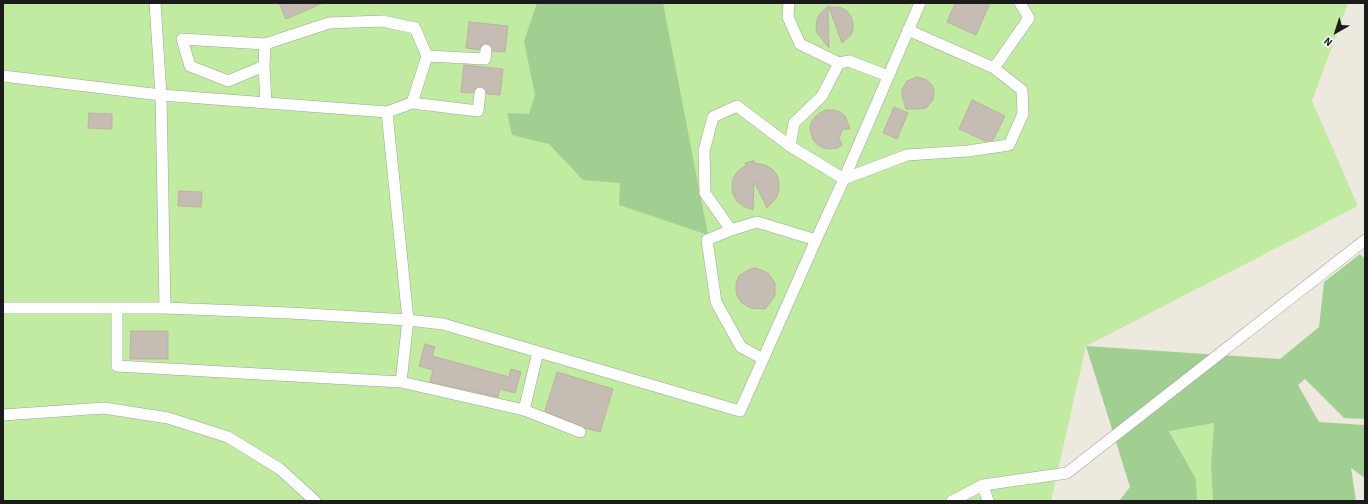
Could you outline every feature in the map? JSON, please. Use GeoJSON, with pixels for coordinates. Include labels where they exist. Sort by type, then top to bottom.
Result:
{"type":"FeatureCollection","features":[{"type":"Feature","properties":{"kind":"street"},"geometry":{"type":"LineString","coordinates":[[155,3],[162,95],[165,308]]}},
{"type":"Feature","properties":{"kind":"street"},"geometry":{"type":"LineString","coordinates":[[789,3],[788,17],[800,44],[839,62],[849,60],[888,76]]}},
{"type":"Feature","properties":{"kind":"street"},"geometry":{"type":"LineString","coordinates":[[3,308],[165,308],[290,313],[408,320],[443,324],[740,411],[844,179],[920,3]]}},
{"type":"Feature","properties":{"kind":"street"},"geometry":{"type":"LineString","coordinates":[[994,68],[1029,18],[1020,3]]}},
{"type":"Feature","properties":{"kind":"street"},"geometry":{"type":"LineString","coordinates":[[264,66],[228,81],[190,66],[182,39],[265,44],[329,22],[382,21],[415,28],[427,56],[412,103]]}},
{"type":"Feature","properties":{"kind":"street"},"geometry":{"type":"LineString","coordinates":[[844,179],[907,155],[968,151],[1009,145],[1023,114],[1022,90],[994,68],[908,30]]}},
{"type":"Feature","properties":{"kind":"street"},"geometry":{"type":"LineString","coordinates":[[265,44],[264,66],[266,103]]}},
{"type":"Feature","properties":{"kind":"street"},"geometry":{"type":"LineString","coordinates":[[427,56],[485,60],[486,50]]}},
{"type":"Feature","properties":{"kind":"street"},"geometry":{"type":"LineString","coordinates":[[790,146],[794,123],[822,96],[839,62]]}},
{"type":"Feature","properties":{"kind":"street"},"geometry":{"type":"LineString","coordinates":[[3,76],[162,95],[387,112],[412,103],[478,111],[480,93]]}},
{"type":"Feature","properties":{"kind":"street"},"geometry":{"type":"LineString","coordinates":[[731,230],[705,193],[704,150],[713,117],[737,106],[790,146],[844,179]]}},
{"type":"Feature","properties":{"kind":"street"},"geometry":{"type":"LineString","coordinates":[[387,112],[408,320],[401,382]]}},
{"type":"Feature","properties":{"kind":"street"},"geometry":{"type":"LineString","coordinates":[[763,359],[742,347],[716,302],[707,240],[731,230],[758,222],[816,240]]}},
{"type":"Feature","properties":{"kind":"street"},"geometry":{"type":"LineString","coordinates":[[952,501],[983,485],[1067,473],[1365,240]]}},
{"type":"Feature","properties":{"kind":"street"},"geometry":{"type":"LineString","coordinates":[[117,308],[117,366],[401,382],[524,410],[580,432]]}},
{"type":"Feature","properties":{"kind":"street"},"geometry":{"type":"LineString","coordinates":[[524,410],[538,352]]}},
{"type":"Feature","properties":{"kind":"street"},"geometry":{"type":"LineString","coordinates":[[3,414],[104,408],[168,418],[228,437],[280,469],[314,501]]}},
{"type":"Feature","properties":{"kind":"street"},"geometry":{"type":"LineString","coordinates":[[983,485],[988,501]]}},
{"type":"Feature","properties":{"kind":"green space"},"geometry":{"type":"Polygon","coordinates":[[[3,3],[1348,3],[1312,101],[1358,206],[1086,346],[1051,501],[3,501],[3,3]]]}},
{"type":"Feature","properties":{"kind":"green space"},"geometry":{"type":"Polygon","coordinates":[[[537,3],[663,3],[708,235],[619,205],[620,183],[583,180],[549,144],[512,135],[507,113],[529,114],[535,95],[524,41],[537,3]]]}},
{"type":"Feature","properties":{"kind":"green space"},"geometry":{"type":"Polygon","coordinates":[[[1360,254],[1365,259],[1365,419],[1344,418],[1305,379],[1298,385],[1319,422],[1365,425],[1365,478],[1351,468],[1356,501],[1213,501],[1211,466],[1214,423],[1169,431],[1196,479],[1197,501],[1119,501],[1130,487],[1086,346],[1280,359],[1319,327],[1324,282],[1360,254]]]}},
{"type":"Feature","properties":{"kind":"green space"},"geometry":{"type":"Polygon","coordinates":[[[1214,423],[1211,466],[1213,501],[1197,501],[1196,479],[1169,430],[1214,423]]]}},
{"type":"Feature","properties":{"kind":"building"},"geometry":{"type":"Polygon","coordinates":[[[279,3],[323,3],[286,19],[279,3]]]}},
{"type":"Feature","properties":{"kind":"building"},"geometry":{"type":"Polygon","coordinates":[[[955,3],[990,3],[976,35],[947,22],[955,3]]]}},
{"type":"Feature","properties":{"kind":"building"},"geometry":{"type":"Polygon","coordinates":[[[828,6],[829,48],[817,33],[816,27],[819,15],[828,6]]]}},
{"type":"Feature","properties":{"kind":"building"},"geometry":{"type":"Polygon","coordinates":[[[829,7],[842,8],[848,12],[851,17],[853,29],[851,35],[842,43],[829,7]]]}},
{"type":"Feature","properties":{"kind":"building"},"geometry":{"type":"Polygon","coordinates":[[[469,22],[508,26],[505,52],[493,51],[490,45],[486,43],[481,46],[479,50],[466,48],[469,22]]]}},
{"type":"Feature","properties":{"kind":"building"},"geometry":{"type":"Polygon","coordinates":[[[464,65],[503,69],[500,95],[487,94],[484,88],[480,86],[475,89],[473,93],[461,92],[464,65]]]}},
{"type":"Feature","properties":{"kind":"building"},"geometry":{"type":"Polygon","coordinates":[[[917,77],[927,80],[931,84],[934,89],[933,100],[926,108],[906,109],[902,90],[907,81],[917,77]]]}},
{"type":"Feature","properties":{"kind":"building"},"geometry":{"type":"Polygon","coordinates":[[[972,100],[1005,116],[993,140],[985,141],[959,129],[972,100]]]}},
{"type":"Feature","properties":{"kind":"building"},"geometry":{"type":"Polygon","coordinates":[[[894,107],[908,113],[897,139],[883,133],[894,107]]]}},
{"type":"Feature","properties":{"kind":"building"},"geometry":{"type":"Polygon","coordinates":[[[827,110],[840,112],[845,116],[850,129],[843,129],[839,138],[842,145],[837,148],[830,149],[818,145],[813,140],[811,134],[810,127],[812,121],[821,112],[827,110]]]}},
{"type":"Feature","properties":{"kind":"building"},"geometry":{"type":"Polygon","coordinates":[[[89,113],[112,114],[112,129],[88,128],[89,113]]]}},
{"type":"Feature","properties":{"kind":"building"},"geometry":{"type":"Polygon","coordinates":[[[754,161],[754,163],[765,165],[772,169],[777,175],[779,190],[777,197],[767,208],[754,181],[753,210],[743,206],[737,201],[733,194],[732,186],[733,179],[737,172],[746,165],[745,163],[754,161]]]}},
{"type":"Feature","properties":{"kind":"building"},"geometry":{"type":"Polygon","coordinates":[[[179,191],[202,192],[201,207],[178,206],[179,191]]]}},
{"type":"Feature","properties":{"kind":"building"},"geometry":{"type":"Polygon","coordinates":[[[756,268],[768,273],[775,283],[775,296],[765,309],[751,308],[741,302],[737,296],[736,283],[739,276],[750,269],[756,268]]]}},
{"type":"Feature","properties":{"kind":"building"},"geometry":{"type":"Polygon","coordinates":[[[131,331],[168,331],[168,359],[130,359],[131,331]]]}},
{"type":"Feature","properties":{"kind":"building"},"geometry":{"type":"Polygon","coordinates":[[[425,344],[435,347],[432,356],[509,377],[511,369],[521,372],[515,393],[500,389],[498,397],[430,382],[433,370],[419,366],[425,344]]]}},
{"type":"Feature","properties":{"kind":"building"},"geometry":{"type":"Polygon","coordinates":[[[557,372],[613,389],[600,432],[585,428],[545,411],[557,372]]]}}]}
